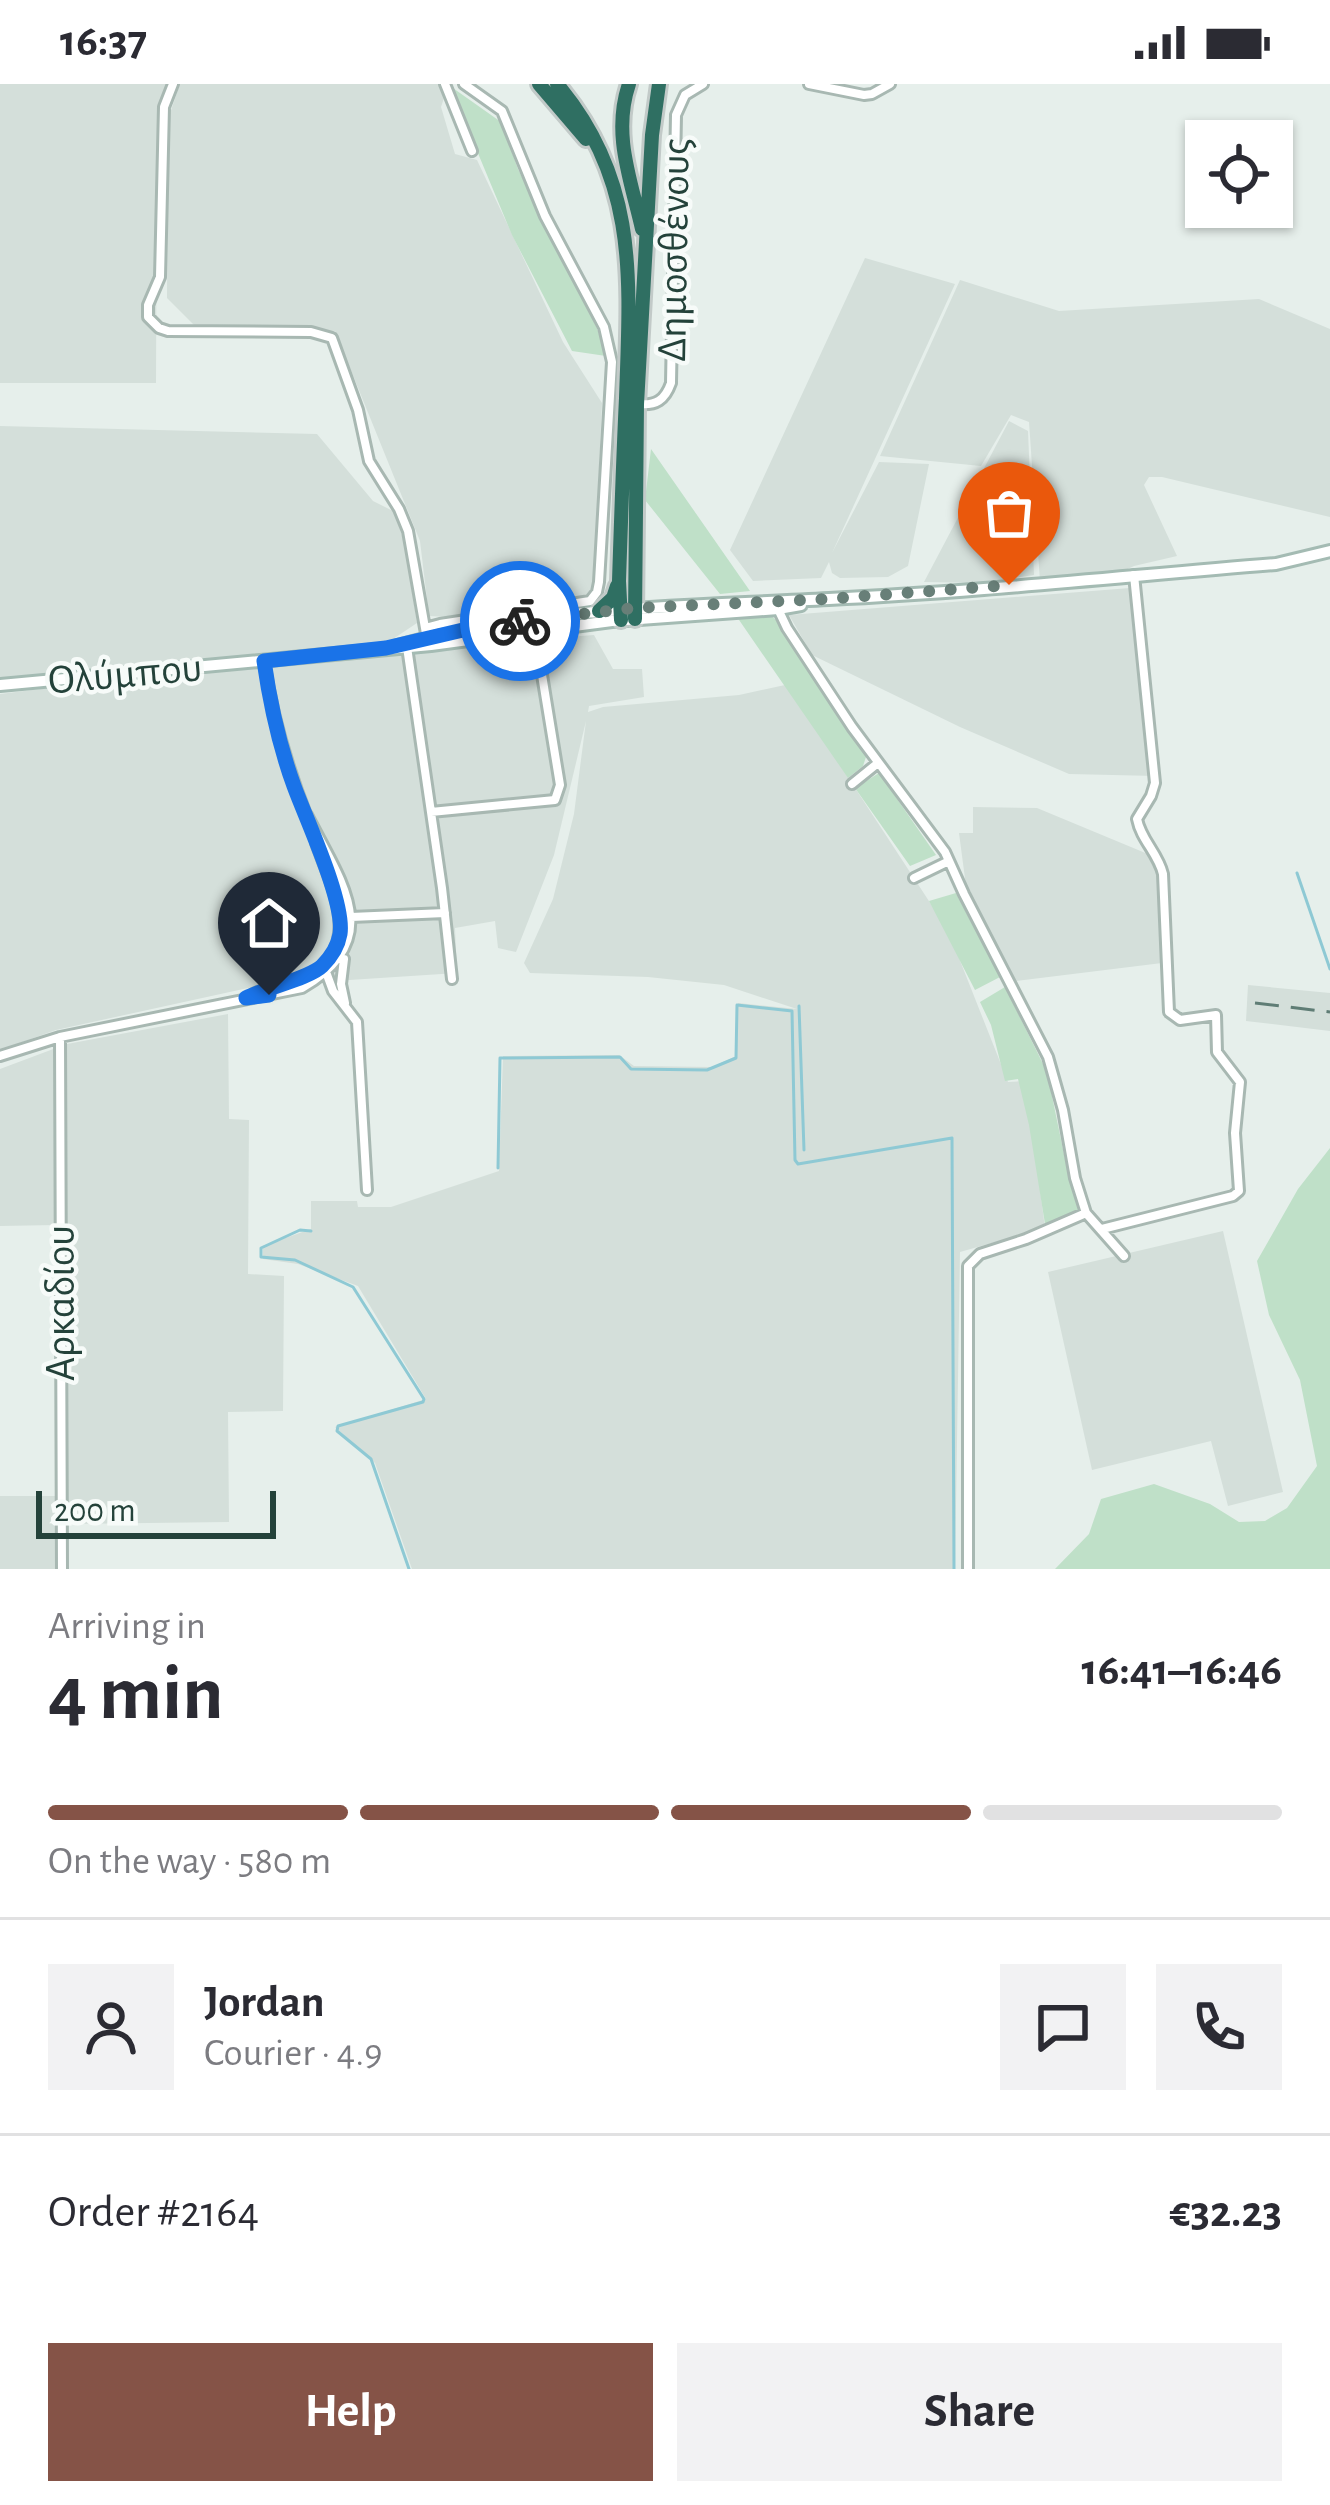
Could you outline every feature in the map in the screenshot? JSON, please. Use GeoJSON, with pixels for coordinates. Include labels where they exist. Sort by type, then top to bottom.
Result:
{"type":"FeatureCollection","features":[{"type":"Feature","properties":{"kind":"highway"},"geometry":{"type":"LineString","coordinates":[[629,84],[621,112],[622,149],[646,263]]}},
{"type":"Feature","properties":{"kind":"highway"},"geometry":{"type":"LineString","coordinates":[[628,614],[652,135],[659,84]]}},
{"type":"Feature","properties":{"kind":"highway"},"geometry":{"type":"LineString","coordinates":[[548,87],[608,172],[629,260],[619,581],[628,614]]}},
{"type":"Feature","properties":{"kind":"highway"},"geometry":{"type":"LineString","coordinates":[[599,611],[613,598],[619,581]]}},
{"type":"Feature","properties":{"kind":"main road"},"geometry":{"type":"LineString","coordinates":[[428,637],[599,611],[738,612],[827,599],[1276,564],[1330,551]]}},
{"type":"Feature","properties":{"kind":"main road"},"geometry":{"type":"LineString","coordinates":[[428,637],[535,630],[726,603],[769,607],[827,599]]}},
{"type":"Feature","properties":{"kind":"main road","name":"Ολύμπου"},"geometry":{"type":"LineString","coordinates":[[0,685],[401,647],[428,637]]}},
{"type":"Feature","properties":{"kind":"street"},"geometry":{"type":"LineString","coordinates":[[173,84],[164,107],[160,277],[148,316],[168,331],[311,332],[332,338],[358,410],[369,461],[408,531],[428,637],[499,614],[584,603],[594,597],[602,536],[612,362],[609,341],[545,216],[502,111],[464,84]]}},
{"type":"Feature","properties":{"kind":"street"},"geometry":{"type":"LineString","coordinates":[[445,84],[472,151]]}},
{"type":"Feature","properties":{"kind":"street","name":"Δημοσθένους"},"geometry":{"type":"LineString","coordinates":[[637,404],[657,403],[671,383],[676,115],[686,95],[703,84]]}},
{"type":"Feature","properties":{"kind":"street"},"geometry":{"type":"LineString","coordinates":[[809,84],[864,95],[890,84]]}},
{"type":"Feature","properties":{"kind":"street"},"geometry":{"type":"LineString","coordinates":[[1102,1229],[1239,1191],[1235,1133],[1240,1082],[1216,1052],[1216,1015],[1180,1019],[1169,1012],[1163,874],[1137,819],[1155,782],[1134,575]]}},
{"type":"Feature","properties":{"kind":"street"},"geometry":{"type":"LineString","coordinates":[[598,582],[619,581]]}},
{"type":"Feature","properties":{"kind":"street"},"geometry":{"type":"LineString","coordinates":[[769,607],[949,861],[1048,1057],[1086,1214],[1124,1256]]}},
{"type":"Feature","properties":{"kind":"street"},"geometry":{"type":"LineString","coordinates":[[431,812],[555,800],[560,785],[535,630]]}},
{"type":"Feature","properties":{"kind":"street"},"geometry":{"type":"LineString","coordinates":[[401,647],[431,812],[452,980]]}},
{"type":"Feature","properties":{"kind":"street"},"geometry":{"type":"LineString","coordinates":[[246,998],[321,972],[340,934],[338,912],[285,759],[264,661]]}},
{"type":"Feature","properties":{"kind":"street"},"geometry":{"type":"LineString","coordinates":[[852,784],[878,763]]}},
{"type":"Feature","properties":{"kind":"street"},"geometry":{"type":"LineString","coordinates":[[307,815],[346,895],[351,917],[337,988]]}},
{"type":"Feature","properties":{"kind":"street"},"geometry":{"type":"LineString","coordinates":[[914,878],[949,861]]}},
{"type":"Feature","properties":{"kind":"street"},"geometry":{"type":"LineString","coordinates":[[351,917],[445,913]]}},
{"type":"Feature","properties":{"kind":"street"},"geometry":{"type":"LineString","coordinates":[[302,988],[340,960],[346,949]]}},
{"type":"Feature","properties":{"kind":"street"},"geometry":{"type":"LineString","coordinates":[[321,972],[337,988],[357,1022],[367,1190]]}},
{"type":"Feature","properties":{"kind":"street"},"geometry":{"type":"LineString","coordinates":[[0,1056],[60,1037],[246,998],[322,984],[337,988]]}},
{"type":"Feature","properties":{"kind":"street","name":"Αρκαδίου"},"geometry":{"type":"LineString","coordinates":[[60,1037],[63,1568]]}},
{"type":"Feature","properties":{"kind":"street"},"geometry":{"type":"LineString","coordinates":[[968,1569],[968,1266],[980,1254],[1086,1214]]}},
{"type":"Feature","properties":{"kind":"shaded area"},"geometry":{"type":"Polygon","coordinates":[[[0,84],[168,84],[157,126],[156,383],[0,383],[0,84]]]}},
{"type":"Feature","properties":{"kind":"shaded area"},"geometry":{"type":"Polygon","coordinates":[[[180,84],[438,84],[455,154],[477,160],[563,342],[602,403],[594,583],[588,595],[429,616],[420,541],[335,331],[197,328],[167,298],[168,119],[180,84]]]}},
{"type":"Feature","properties":{"kind":"shaded area"},"geometry":{"type":"Polygon","coordinates":[[[865,258],[955,284],[832,553],[879,462],[929,464],[908,566],[888,577],[840,578],[832,573],[829,562],[821,578],[753,581],[730,550],[865,258]]]}},
{"type":"Feature","properties":{"kind":"shaded area"},"geometry":{"type":"Polygon","coordinates":[[[960,280],[1059,311],[1259,299],[1330,329],[1330,517],[1149,477],[1144,485],[1177,556],[1117,574],[1040,581],[1029,422],[1011,415],[981,466],[880,456],[960,280]]]}},
{"type":"Feature","properties":{"kind":"shaded area"},"geometry":{"type":"Polygon","coordinates":[[[1009,421],[1028,431],[1034,575],[980,583],[924,582],[1009,421]]]}},
{"type":"Feature","properties":{"kind":"shaded area"},"geometry":{"type":"Polygon","coordinates":[[[0,426],[317,434],[373,501],[395,512],[417,623],[387,643],[0,682],[0,426]]]}},
{"type":"Feature","properties":{"kind":"shaded area"},"geometry":{"type":"Polygon","coordinates":[[[1130,588],[1156,776],[1069,774],[960,727],[812,655],[789,615],[1130,588]]]}},
{"type":"Feature","properties":{"kind":"shaded area"},"geometry":{"type":"Polygon","coordinates":[[[594,635],[613,669],[642,669],[644,697],[589,706],[588,712],[739,695],[785,685],[942,921],[1008,1082],[1026,1081],[1045,1228],[960,1252],[955,1569],[412,1569],[375,1463],[335,1427],[426,1399],[358,1286],[298,1264],[263,1259],[263,1246],[311,1229],[311,1201],[391,1207],[499,1171],[503,1056],[619,1055],[634,1066],[712,1067],[736,1056],[738,1003],[797,1009],[724,985],[530,973],[524,963],[553,899],[574,814],[586,721],[554,855],[516,952],[498,948],[495,921],[455,928],[457,973],[257,986],[56,1030],[0,1050],[0,694],[264,661],[594,635]]]}},
{"type":"Feature","properties":{"kind":"shaded area"},"geometry":{"type":"Polygon","coordinates":[[[973,807],[1037,808],[1155,857],[1162,963],[1016,981],[966,886],[959,833],[973,833],[973,807]]]}},
{"type":"Feature","properties":{"kind":"shaded area"},"geometry":{"type":"Polygon","coordinates":[[[1248,985],[1330,993],[1330,1031],[1246,1021],[1248,985]]]}},
{"type":"Feature","properties":{"kind":"shaded area"},"geometry":{"type":"Polygon","coordinates":[[[228,1014],[229,1119],[249,1120],[248,1274],[284,1276],[283,1411],[228,1412],[229,1522],[67,1524],[67,1044],[228,1014]]]}},
{"type":"Feature","properties":{"kind":"shaded area"},"geometry":{"type":"Polygon","coordinates":[[[56,1048],[56,1225],[0,1226],[0,1069],[56,1048]]]}},
{"type":"Feature","properties":{"kind":"shaded area"},"geometry":{"type":"Polygon","coordinates":[[[1223,1231],[1283,1492],[1228,1506],[1211,1441],[1092,1470],[1048,1272],[1223,1231]]]}},
{"type":"Feature","properties":{"kind":"shaded area"},"geometry":{"type":"Polygon","coordinates":[[[0,1496],[56,1496],[55,1569],[0,1569],[0,1496]]]}},
{"type":"Feature","properties":{"kind":"green space"},"geometry":{"type":"Polygon","coordinates":[[[450,86],[501,122],[518,169],[597,328],[606,356],[572,351],[512,235],[450,86]]]}},
{"type":"Feature","properties":{"kind":"green space"},"geometry":{"type":"Polygon","coordinates":[[[651,449],[750,591],[720,594],[645,500],[651,449]]]}},
{"type":"Feature","properties":{"kind":"green space"},"geometry":{"type":"Polygon","coordinates":[[[767,612],[867,754],[863,766],[848,778],[737,617],[767,612]]]}},
{"type":"Feature","properties":{"kind":"green space"},"geometry":{"type":"Polygon","coordinates":[[[879,773],[936,855],[910,866],[855,788],[879,773]]]}},
{"type":"Feature","properties":{"kind":"green space"},"geometry":{"type":"Polygon","coordinates":[[[956,893],[1000,977],[975,990],[929,901],[956,893]]]}},
{"type":"Feature","properties":{"kind":"green space"},"geometry":{"type":"Polygon","coordinates":[[[1005,987],[1047,1072],[1080,1207],[1076,1214],[1045,1224],[1018,1079],[1005,1081],[980,1002],[1005,987]]]}},
{"type":"Feature","properties":{"kind":"green space"},"geometry":{"type":"Polygon","coordinates":[[[1330,1148],[1330,1569],[1055,1569],[1089,1534],[1101,1499],[1154,1484],[1210,1504],[1239,1522],[1265,1521],[1287,1508],[1317,1466],[1300,1380],[1269,1315],[1257,1261],[1298,1189],[1330,1148]]]}},
{"type":"Feature","properties":{"kind":"waterway"},"geometry":{"type":"LineString","coordinates":[[1297,873],[1330,969]]}},
{"type":"Feature","properties":{"kind":"waterway"},"geometry":{"type":"LineString","coordinates":[[498,1168],[500,1058],[620,1057],[631,1069],[707,1070],[736,1058],[737,1005],[792,1011],[798,1164],[952,1138],[954,1569]]}},
{"type":"Feature","properties":{"kind":"waterway"},"geometry":{"type":"LineString","coordinates":[[799,1006],[804,1150]]}},
{"type":"Feature","properties":{"kind":"waterway"},"geometry":{"type":"LineString","coordinates":[[311,1231],[300,1230],[261,1248],[261,1257],[295,1260],[353,1287],[424,1399],[338,1426],[337,1431],[371,1459],[409,1569]]}},
{"type":"Feature","properties":{"kind":"railway"},"geometry":{"type":"LineString","coordinates":[[1255,1003],[1330,1012]]}},
{"type":"Feature","properties":{"kind":"way so far"},"geometry":{"type":"LineString","coordinates":[[520,621],[635,608],[1009,585]]}},
{"type":"Feature","properties":{"kind":"route"},"geometry":{"type":"LineString","coordinates":[[269,995],[246,998],[315,972],[337,946],[340,924],[323,861],[285,759],[264,661],[386,648],[520,621]]}}]}
